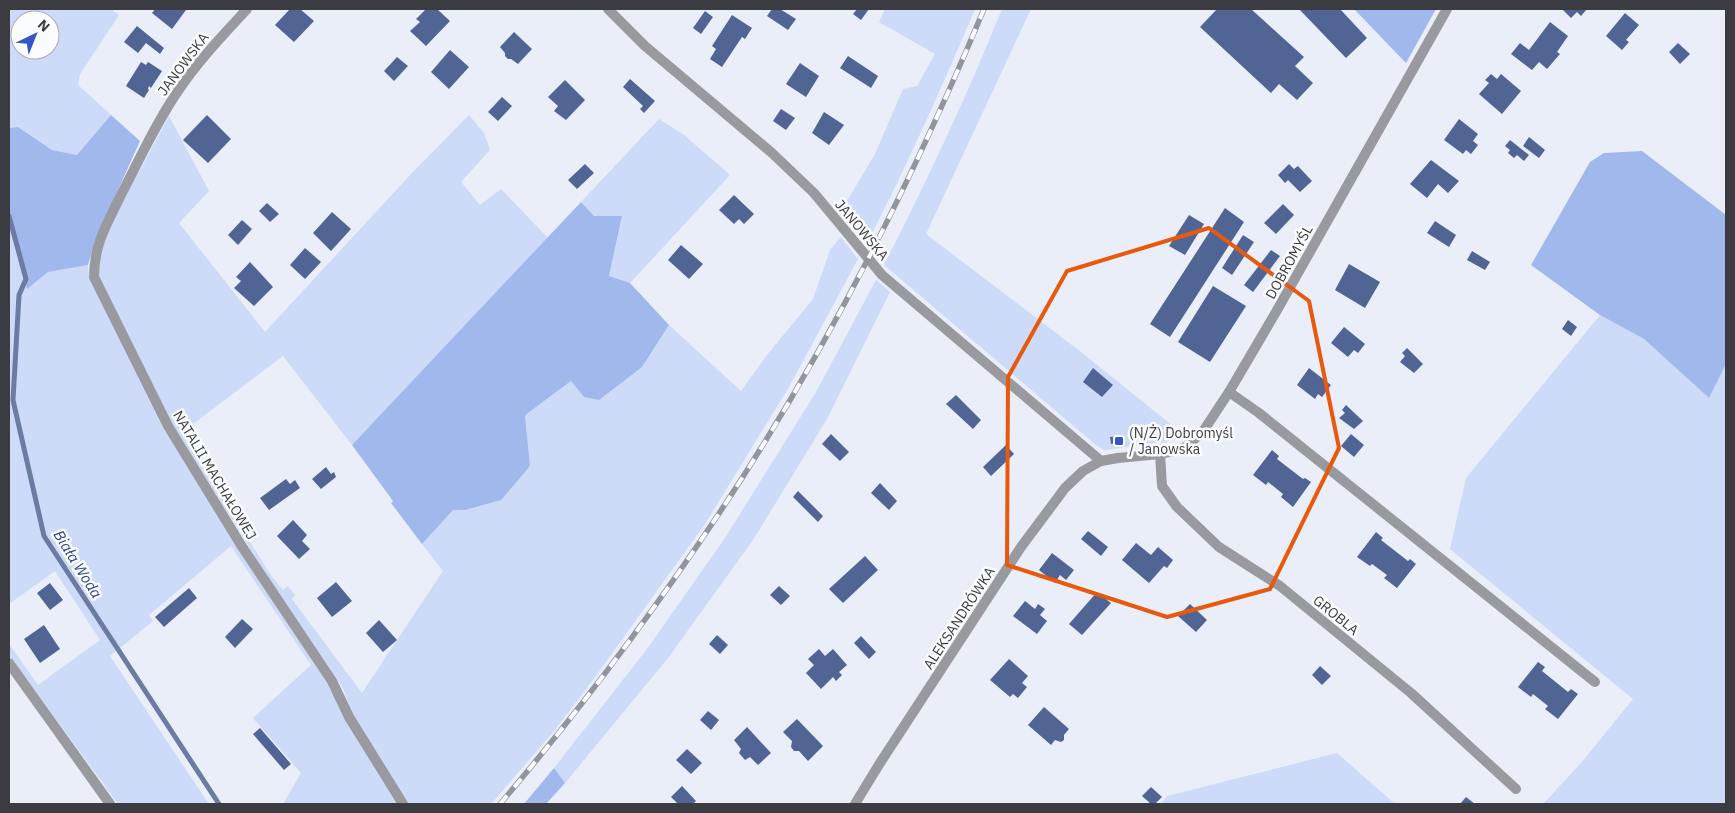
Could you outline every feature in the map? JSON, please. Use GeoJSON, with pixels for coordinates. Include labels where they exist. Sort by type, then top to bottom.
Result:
{"type":"FeatureCollection","features":[{"type":"Feature","properties":{"kind":"street","name":"JANOWSKA"},"geometry":{"type":"LineString","coordinates":[[148,141],[178,91],[211,47],[247,9]]}},
{"type":"Feature","properties":{"kind":"street","name":"JANOWSKA"},"geometry":{"type":"LineString","coordinates":[[608,9],[645,46],[772,154],[814,193],[882,275],[1101,461]]}},
{"type":"Feature","properties":{"kind":"street","name":"DOBROMYŚL"},"geometry":{"type":"LineString","coordinates":[[1101,461],[1178,450],[1187,446],[1198,436],[1216,414],[1276,312],[1447,9]]}},
{"type":"Feature","properties":{"kind":"street","name":"NATALII MACHAŁOWEJ"},"geometry":{"type":"LineString","coordinates":[[148,141],[99,242],[94,260],[94,277],[168,426],[241,545],[332,681],[348,718],[403,804]]}},
{"type":"Feature","properties":{"kind":"street"},"geometry":{"type":"LineString","coordinates":[[1229,392],[1266,419],[1595,682]]}},
{"type":"Feature","properties":{"kind":"street","name":"GROBLA"},"geometry":{"type":"LineString","coordinates":[[1160,454],[1162,486],[1177,507],[1219,547],[1280,586],[1311,611],[1411,694],[1516,789]]}},
{"type":"Feature","properties":{"kind":"street","name":"ALEKSANDRÓWKA"},"geometry":{"type":"LineString","coordinates":[[855,804],[885,755],[1045,513],[1074,479],[1101,461]]}},
{"type":"Feature","properties":{"kind":"street"},"geometry":{"type":"LineString","coordinates":[[9,663],[110,804]]}},
{"type":"Feature","properties":{"kind":"highlighted area"},"geometry":{"type":"Polygon","coordinates":[[[1209,228],[1309,301],[1339,448],[1270,589],[1167,617],[1007,565],[1008,377],[1067,271],[1209,228]]]}},
{"type":"Feature","properties":{"kind":"shaded area"},"geometry":{"type":"Polygon","coordinates":[[[9,9],[111,9],[119,15],[80,74],[78,85],[111,115],[77,155],[52,150],[18,127],[9,128],[9,9]]]}},
{"type":"Feature","properties":{"kind":"shaded area"},"geometry":{"type":"Polygon","coordinates":[[[885,9],[975,9],[923,128],[866,245],[841,211],[875,154],[903,89],[917,86],[935,54],[879,22],[885,9]]]}},
{"type":"Feature","properties":{"kind":"shaded area"},"geometry":{"type":"Polygon","coordinates":[[[1002,9],[1031,9],[926,234],[1081,352],[1184,435],[1166,442],[1104,450],[884,265],[946,138],[1002,9]]]}},
{"type":"Feature","properties":{"kind":"shaded area"},"geometry":{"type":"Polygon","coordinates":[[[1354,9],[1436,9],[1406,63],[1354,9]]]}},
{"type":"Feature","properties":{"kind":"shaded area"},"geometry":{"type":"Polygon","coordinates":[[[111,115],[140,141],[95,241],[88,265],[48,272],[27,289],[9,216],[9,128],[18,127],[52,150],[77,155],[111,115]]]}},
{"type":"Feature","properties":{"kind":"shaded area"},"geometry":{"type":"Polygon","coordinates":[[[469,115],[484,133],[490,150],[461,182],[480,205],[501,189],[548,238],[352,445],[283,356],[181,433],[272,577],[283,590],[288,586],[295,595],[292,599],[362,693],[443,571],[422,544],[453,509],[465,510],[530,467],[525,416],[528,413],[571,381],[584,397],[642,367],[669,325],[741,391],[767,355],[813,299],[830,250],[841,237],[858,259],[789,387],[705,524],[554,731],[491,804],[409,804],[352,714],[343,688],[275,588],[172,424],[98,276],[103,247],[110,228],[169,116],[209,191],[179,223],[265,332],[412,173],[469,115]]]}},
{"type":"Feature","properties":{"kind":"shaded area"},"geometry":{"type":"Polygon","coordinates":[[[659,119],[684,135],[730,175],[630,283],[609,276],[622,217],[594,216],[581,202],[659,119]]]}},
{"type":"Feature","properties":{"kind":"shaded area"},"geometry":{"type":"Polygon","coordinates":[[[1642,151],[1726,215],[1726,364],[1709,398],[1644,339],[1600,315],[1531,265],[1590,162],[1604,153],[1642,151]]]}},
{"type":"Feature","properties":{"kind":"shaded area"},"geometry":{"type":"Polygon","coordinates":[[[581,202],[594,216],[622,216],[609,276],[630,283],[669,325],[642,367],[599,400],[584,397],[571,381],[528,413],[525,416],[530,466],[501,500],[465,510],[453,510],[422,544],[391,503],[393,501],[352,445],[581,202]]]}},
{"type":"Feature","properties":{"kind":"shaded area"},"geometry":{"type":"Polygon","coordinates":[[[9,216],[28,288],[48,272],[88,265],[89,277],[162,426],[327,682],[398,804],[283,804],[301,773],[253,718],[311,665],[231,546],[149,615],[153,621],[110,656],[209,804],[118,804],[9,655],[9,644],[38,685],[100,640],[55,571],[9,604],[9,216]]]}},
{"type":"Feature","properties":{"kind":"shaded area"},"geometry":{"type":"Polygon","coordinates":[[[876,280],[890,292],[827,419],[753,540],[668,658],[565,783],[554,768],[647,649],[725,538],[816,392],[876,280]]]}},
{"type":"Feature","properties":{"kind":"shaded area"},"geometry":{"type":"Polygon","coordinates":[[[1600,315],[1644,339],[1709,398],[1726,364],[1726,804],[1543,804],[1581,763],[1633,699],[1450,549],[1466,478],[1600,315]]]}},
{"type":"Feature","properties":{"kind":"shaded area"},"geometry":{"type":"Polygon","coordinates":[[[1337,753],[1395,804],[1161,804],[1167,796],[1337,753]]]}},
{"type":"Feature","properties":{"kind":"shaded area"},"geometry":{"type":"Polygon","coordinates":[[[554,768],[565,783],[546,804],[524,804],[554,768]]]}},
{"type":"Feature","properties":{"kind":"building"},"geometry":{"type":"Polygon","coordinates":[[[155,9],[186,10],[172,29],[152,13],[155,9]]]}},
{"type":"Feature","properties":{"kind":"building"},"geometry":{"type":"Polygon","coordinates":[[[290,9],[300,9],[314,21],[294,42],[275,25],[290,9]]]}},
{"type":"Feature","properties":{"kind":"building"},"geometry":{"type":"Polygon","coordinates":[[[426,9],[437,9],[450,21],[426,46],[410,31],[420,22],[416,19],[426,9]]]}},
{"type":"Feature","properties":{"kind":"building"},"geometry":{"type":"Polygon","coordinates":[[[772,9],[780,9],[796,19],[788,30],[767,16],[772,9]]]}},
{"type":"Feature","properties":{"kind":"building"},"geometry":{"type":"Polygon","coordinates":[[[857,9],[869,9],[861,20],[853,14],[857,9]]]}},
{"type":"Feature","properties":{"kind":"building"},"geometry":{"type":"Polygon","coordinates":[[[1217,9],[1251,9],[1304,57],[1295,66],[1313,83],[1297,100],[1279,84],[1271,93],[1200,27],[1217,9]]]}},
{"type":"Feature","properties":{"kind":"building"},"geometry":{"type":"Polygon","coordinates":[[[1299,9],[1340,9],[1367,38],[1346,58],[1299,9]]]}},
{"type":"Feature","properties":{"kind":"building"},"geometry":{"type":"Polygon","coordinates":[[[1564,9],[1587,9],[1581,16],[1577,12],[1571,18],[1564,9]]]}},
{"type":"Feature","properties":{"kind":"building"},"geometry":{"type":"Polygon","coordinates":[[[705,11],[713,17],[701,34],[693,28],[705,11]]]}},
{"type":"Feature","properties":{"kind":"building"},"geometry":{"type":"Polygon","coordinates":[[[1625,13],[1639,25],[1626,40],[1629,42],[1622,50],[1606,36],[1625,13]]]}},
{"type":"Feature","properties":{"kind":"building"},"geometry":{"type":"Polygon","coordinates":[[[732,15],[752,28],[745,39],[742,37],[722,67],[710,59],[716,49],[712,46],[732,15]]]}},
{"type":"Feature","properties":{"kind":"building"},"geometry":{"type":"Polygon","coordinates":[[[1550,22],[1568,36],[1557,52],[1560,54],[1547,69],[1539,62],[1532,70],[1511,54],[1520,43],[1529,50],[1550,22]]]}},
{"type":"Feature","properties":{"kind":"building"},"geometry":{"type":"Polygon","coordinates":[[[137,26],[164,48],[160,54],[146,43],[138,53],[124,42],[137,26]]]}},
{"type":"Feature","properties":{"kind":"building"},"geometry":{"type":"Polygon","coordinates":[[[514,32],[532,49],[518,64],[508,59],[500,47],[514,32]]]}},
{"type":"Feature","properties":{"kind":"building"},"geometry":{"type":"Polygon","coordinates":[[[1678,43],[1690,54],[1680,64],[1669,52],[1678,43]]]}},
{"type":"Feature","properties":{"kind":"building"},"geometry":{"type":"Polygon","coordinates":[[[450,50],[469,67],[449,89],[431,72],[450,50]]]}},
{"type":"Feature","properties":{"kind":"building"},"geometry":{"type":"Polygon","coordinates":[[[848,56],[878,76],[871,88],[840,68],[848,56]]]}},
{"type":"Feature","properties":{"kind":"building"},"geometry":{"type":"Polygon","coordinates":[[[397,57],[408,66],[394,81],[384,71],[397,57]]]}},
{"type":"Feature","properties":{"kind":"building"},"geometry":{"type":"Polygon","coordinates":[[[141,62],[146,65],[148,62],[162,71],[151,88],[149,86],[149,90],[144,98],[126,86],[141,62]]]}},
{"type":"Feature","properties":{"kind":"building"},"geometry":{"type":"Polygon","coordinates":[[[800,63],[819,76],[806,97],[786,84],[800,63]]]}},
{"type":"Feature","properties":{"kind":"building"},"geometry":{"type":"Polygon","coordinates":[[[1491,74],[1497,79],[1501,74],[1521,91],[1502,114],[1479,94],[1489,83],[1485,80],[1491,74]]]}},
{"type":"Feature","properties":{"kind":"building"},"geometry":{"type":"Polygon","coordinates":[[[630,79],[655,101],[644,113],[640,109],[643,106],[623,87],[630,79]]]}},
{"type":"Feature","properties":{"kind":"building"},"geometry":{"type":"Polygon","coordinates":[[[565,80],[585,100],[566,120],[554,111],[558,106],[548,97],[565,80]]]}},
{"type":"Feature","properties":{"kind":"building"},"geometry":{"type":"Polygon","coordinates":[[[502,97],[512,106],[498,121],[488,112],[502,97]]]}},
{"type":"Feature","properties":{"kind":"building"},"geometry":{"type":"Polygon","coordinates":[[[781,109],[795,118],[786,130],[773,121],[781,109]]]}},
{"type":"Feature","properties":{"kind":"building"},"geometry":{"type":"Polygon","coordinates":[[[824,112],[844,125],[829,145],[812,133],[824,112]]]}},
{"type":"Feature","properties":{"kind":"building"},"geometry":{"type":"Polygon","coordinates":[[[207,115],[231,139],[208,163],[183,140],[207,115]]]}},
{"type":"Feature","properties":{"kind":"building"},"geometry":{"type":"Polygon","coordinates":[[[1459,119],[1478,134],[1473,141],[1478,145],[1471,154],[1466,150],[1463,154],[1444,140],[1459,119]]]}},
{"type":"Feature","properties":{"kind":"building"},"geometry":{"type":"Polygon","coordinates":[[[1529,137],[1545,150],[1539,158],[1523,146],[1529,137]]]}},
{"type":"Feature","properties":{"kind":"building"},"geometry":{"type":"Polygon","coordinates":[[[1510,140],[1529,155],[1524,161],[1517,155],[1514,158],[1508,153],[1510,150],[1505,146],[1510,140]]]}},
{"type":"Feature","properties":{"kind":"building"},"geometry":{"type":"Polygon","coordinates":[[[1431,160],[1459,181],[1448,193],[1438,184],[1427,198],[1410,184],[1431,160]]]}},
{"type":"Feature","properties":{"kind":"building"},"geometry":{"type":"Polygon","coordinates":[[[585,164],[594,173],[577,189],[568,180],[585,164]]]}},
{"type":"Feature","properties":{"kind":"building"},"geometry":{"type":"Polygon","coordinates":[[[1289,164],[1294,169],[1298,166],[1312,181],[1300,192],[1288,180],[1285,183],[1278,175],[1289,164]]]}},
{"type":"Feature","properties":{"kind":"building"},"geometry":{"type":"Polygon","coordinates":[[[734,195],[754,214],[744,224],[739,219],[734,224],[719,210],[734,195]]]}},
{"type":"Feature","properties":{"kind":"building"},"geometry":{"type":"Polygon","coordinates":[[[267,203],[279,214],[270,222],[259,211],[267,203]]]}},
{"type":"Feature","properties":{"kind":"building"},"geometry":{"type":"Polygon","coordinates":[[[1283,204],[1294,215],[1276,234],[1264,223],[1283,204]]]}},
{"type":"Feature","properties":{"kind":"building"},"geometry":{"type":"Polygon","coordinates":[[[1225,208],[1244,222],[1170,337],[1150,324],[1225,208]]]}},
{"type":"Feature","properties":{"kind":"building"},"geometry":{"type":"Polygon","coordinates":[[[332,212],[351,229],[331,251],[313,233],[332,212]]]}},
{"type":"Feature","properties":{"kind":"building"},"geometry":{"type":"Polygon","coordinates":[[[1189,215],[1204,224],[1185,255],[1169,246],[1189,215]]]}},
{"type":"Feature","properties":{"kind":"building"},"geometry":{"type":"Polygon","coordinates":[[[242,220],[252,229],[238,245],[228,235],[242,220]]]}},
{"type":"Feature","properties":{"kind":"building"},"geometry":{"type":"Polygon","coordinates":[[[1435,221],[1456,235],[1449,247],[1427,233],[1435,221]]]}},
{"type":"Feature","properties":{"kind":"building"},"geometry":{"type":"Polygon","coordinates":[[[1243,235],[1254,242],[1232,275],[1222,268],[1243,235]]]}},
{"type":"Feature","properties":{"kind":"building"},"geometry":{"type":"Polygon","coordinates":[[[681,245],[703,264],[689,279],[668,260],[681,245]]]}},
{"type":"Feature","properties":{"kind":"building"},"geometry":{"type":"Polygon","coordinates":[[[305,248],[321,262],[305,279],[290,265],[305,248]]]}},
{"type":"Feature","properties":{"kind":"building"},"geometry":{"type":"Polygon","coordinates":[[[1271,250],[1280,256],[1253,292],[1244,285],[1271,250]]]}},
{"type":"Feature","properties":{"kind":"building"},"geometry":{"type":"Polygon","coordinates":[[[1472,251],[1490,262],[1485,270],[1467,260],[1472,251]]]}},
{"type":"Feature","properties":{"kind":"building"},"geometry":{"type":"Polygon","coordinates":[[[250,262],[273,287],[254,306],[234,288],[241,281],[236,277],[250,262]]]}},
{"type":"Feature","properties":{"kind":"building"},"geometry":{"type":"Polygon","coordinates":[[[1349,264],[1380,282],[1365,308],[1335,290],[1349,264]]]}},
{"type":"Feature","properties":{"kind":"building"},"geometry":{"type":"Polygon","coordinates":[[[1213,286],[1246,306],[1210,362],[1178,342],[1213,286]]]}},
{"type":"Feature","properties":{"kind":"building"},"geometry":{"type":"Polygon","coordinates":[[[1568,320],[1577,327],[1571,336],[1562,329],[1568,320]]]}},
{"type":"Feature","properties":{"kind":"building"},"geometry":{"type":"Polygon","coordinates":[[[1344,327],[1365,344],[1358,353],[1354,350],[1348,357],[1331,343],[1344,327]]]}},
{"type":"Feature","properties":{"kind":"building"},"geometry":{"type":"Polygon","coordinates":[[[1407,348],[1423,364],[1414,373],[1400,362],[1405,356],[1402,353],[1407,348]]]}},
{"type":"Feature","properties":{"kind":"building"},"geometry":{"type":"Polygon","coordinates":[[[1093,368],[1113,385],[1102,397],[1083,382],[1093,368]]]}},
{"type":"Feature","properties":{"kind":"building"},"geometry":{"type":"Polygon","coordinates":[[[1309,368],[1331,385],[1322,397],[1318,394],[1315,399],[1297,385],[1309,368]]]}},
{"type":"Feature","properties":{"kind":"building"},"geometry":{"type":"Polygon","coordinates":[[[956,395],[981,420],[973,429],[946,404],[956,395]]]}},
{"type":"Feature","properties":{"kind":"building"},"geometry":{"type":"Polygon","coordinates":[[[1346,405],[1363,421],[1354,429],[1339,418],[1345,413],[1342,410],[1346,405]]]}},
{"type":"Feature","properties":{"kind":"building"},"geometry":{"type":"Polygon","coordinates":[[[831,434],[849,452],[840,461],[822,444],[831,434]]]}},
{"type":"Feature","properties":{"kind":"building"},"geometry":{"type":"Polygon","coordinates":[[[1351,434],[1364,445],[1354,457],[1341,446],[1351,434]]]}},
{"type":"Feature","properties":{"kind":"building"},"geometry":{"type":"Polygon","coordinates":[[[1121,436],[1122,442],[1111,444],[1110,437],[1121,436]]]}},
{"type":"Feature","properties":{"kind":"building"},"geometry":{"type":"Polygon","coordinates":[[[1006,445],[1014,454],[991,476],[983,467],[1006,445]]]}},
{"type":"Feature","properties":{"kind":"building"},"geometry":{"type":"Polygon","coordinates":[[[1272,450],[1279,456],[1277,459],[1303,479],[1305,478],[1311,482],[1293,507],[1281,497],[1283,494],[1268,482],[1266,485],[1253,475],[1272,450]]]}},
{"type":"Feature","properties":{"kind":"building"},"geometry":{"type":"Polygon","coordinates":[[[326,467],[331,474],[334,472],[336,477],[321,489],[312,479],[326,467]]]}},
{"type":"Feature","properties":{"kind":"building"},"geometry":{"type":"Polygon","coordinates":[[[286,479],[290,484],[295,480],[300,488],[269,510],[260,498],[286,479]]]}},
{"type":"Feature","properties":{"kind":"building"},"geometry":{"type":"Polygon","coordinates":[[[880,483],[897,501],[889,510],[871,493],[880,483]]]}},
{"type":"Feature","properties":{"kind":"building"},"geometry":{"type":"Polygon","coordinates":[[[798,491],[823,516],[818,522],[793,497],[798,491]]]}},
{"type":"Feature","properties":{"kind":"building"},"geometry":{"type":"Polygon","coordinates":[[[293,520],[307,535],[302,541],[310,549],[299,559],[277,536],[293,520]]]}},
{"type":"Feature","properties":{"kind":"building"},"geometry":{"type":"Polygon","coordinates":[[[1088,531],[1108,547],[1101,556],[1081,539],[1088,531]]]}},
{"type":"Feature","properties":{"kind":"building"},"geometry":{"type":"Polygon","coordinates":[[[1376,532],[1383,538],[1381,540],[1408,561],[1410,559],[1416,564],[1397,588],[1384,578],[1387,575],[1372,564],[1370,566],[1357,557],[1376,532]]]}},
{"type":"Feature","properties":{"kind":"building"},"geometry":{"type":"Polygon","coordinates":[[[1136,543],[1151,555],[1158,547],[1173,560],[1167,568],[1164,566],[1149,583],[1122,560],[1136,543]]]}},
{"type":"Feature","properties":{"kind":"building"},"geometry":{"type":"Polygon","coordinates":[[[1052,553],[1074,570],[1066,580],[1060,575],[1055,583],[1039,570],[1052,553]]]}},
{"type":"Feature","properties":{"kind":"building"},"geometry":{"type":"Polygon","coordinates":[[[865,556],[878,570],[843,603],[829,589],[865,556]]]}},
{"type":"Feature","properties":{"kind":"building"},"geometry":{"type":"Polygon","coordinates":[[[336,582],[352,601],[332,617],[317,598],[336,582]]]}},
{"type":"Feature","properties":{"kind":"building"},"geometry":{"type":"Polygon","coordinates":[[[50,583],[63,600],[50,610],[37,593],[50,583]]]}},
{"type":"Feature","properties":{"kind":"building"},"geometry":{"type":"Polygon","coordinates":[[[779,586],[790,596],[781,605],[770,595],[779,586]]]}},
{"type":"Feature","properties":{"kind":"building"},"geometry":{"type":"Polygon","coordinates":[[[189,588],[197,598],[164,627],[155,617],[189,588]]]}},
{"type":"Feature","properties":{"kind":"building"},"geometry":{"type":"Polygon","coordinates":[[[1097,592],[1111,603],[1082,635],[1069,624],[1097,592]]]}},
{"type":"Feature","properties":{"kind":"building"},"geometry":{"type":"Polygon","coordinates":[[[1025,601],[1035,609],[1038,604],[1045,609],[1040,615],[1047,621],[1037,634],[1013,616],[1025,601]]]}},
{"type":"Feature","properties":{"kind":"building"},"geometry":{"type":"Polygon","coordinates":[[[1190,604],[1207,620],[1196,632],[1178,616],[1190,604]]]}},
{"type":"Feature","properties":{"kind":"building"},"geometry":{"type":"Polygon","coordinates":[[[242,619],[253,629],[235,648],[225,637],[242,619]]]}},
{"type":"Feature","properties":{"kind":"building"},"geometry":{"type":"Polygon","coordinates":[[[379,620],[397,640],[383,652],[366,633],[379,620]]]}},
{"type":"Feature","properties":{"kind":"building"},"geometry":{"type":"Polygon","coordinates":[[[44,625],[60,649],[40,663],[24,639],[44,625]]]}},
{"type":"Feature","properties":{"kind":"building"},"geometry":{"type":"Polygon","coordinates":[[[717,635],[728,645],[720,654],[709,644],[717,635]]]}},
{"type":"Feature","properties":{"kind":"building"},"geometry":{"type":"Polygon","coordinates":[[[861,636],[876,652],[869,659],[854,643],[861,636]]]}},
{"type":"Feature","properties":{"kind":"building"},"geometry":{"type":"Polygon","coordinates":[[[819,649],[825,656],[833,649],[847,665],[839,672],[842,675],[836,681],[833,677],[821,689],[806,673],[814,665],[808,659],[819,649]]]}},
{"type":"Feature","properties":{"kind":"building"},"geometry":{"type":"Polygon","coordinates":[[[1009,659],[1028,676],[1022,683],[1027,687],[1018,698],[1013,694],[1010,697],[990,680],[1009,659]]]}},
{"type":"Feature","properties":{"kind":"building"},"geometry":{"type":"Polygon","coordinates":[[[1538,662],[1545,667],[1542,671],[1568,692],[1571,689],[1578,694],[1558,719],[1545,709],[1548,706],[1533,694],[1531,697],[1518,687],[1538,662]]]}},
{"type":"Feature","properties":{"kind":"building"},"geometry":{"type":"Polygon","coordinates":[[[1320,666],[1331,676],[1322,685],[1312,675],[1320,666]]]}},
{"type":"Feature","properties":{"kind":"building"},"geometry":{"type":"Polygon","coordinates":[[[1044,707],[1069,729],[1064,735],[1064,740],[1061,742],[1055,740],[1051,745],[1028,725],[1044,707]]]}},
{"type":"Feature","properties":{"kind":"building"},"geometry":{"type":"Polygon","coordinates":[[[708,711],[719,720],[711,730],[700,720],[708,711]]]}},
{"type":"Feature","properties":{"kind":"building"},"geometry":{"type":"Polygon","coordinates":[[[797,719],[823,746],[808,761],[799,751],[794,751],[791,747],[792,741],[783,732],[797,719]]]}},
{"type":"Feature","properties":{"kind":"building"},"geometry":{"type":"Polygon","coordinates":[[[747,727],[771,753],[758,765],[750,757],[745,760],[739,753],[741,749],[734,740],[747,727]]]}},
{"type":"Feature","properties":{"kind":"building"},"geometry":{"type":"Polygon","coordinates":[[[260,728],[291,764],[284,770],[253,734],[260,728]]]}},
{"type":"Feature","properties":{"kind":"building"},"geometry":{"type":"Polygon","coordinates":[[[687,749],[702,763],[691,774],[676,760],[687,749]]]}},
{"type":"Feature","properties":{"kind":"building"},"geometry":{"type":"Polygon","coordinates":[[[682,786],[696,801],[693,804],[678,804],[671,797],[682,786]]]}},
{"type":"Feature","properties":{"kind":"building"},"geometry":{"type":"Polygon","coordinates":[[[1151,787],[1162,797],[1155,804],[1151,804],[1142,796],[1151,787]]]}},
{"type":"Feature","properties":{"kind":"building"},"geometry":{"type":"Polygon","coordinates":[[[1466,797],[1475,804],[1460,804],[1466,797]]]}},
{"type":"Feature","properties":{"kind":"waterway","name":"Biała Woda"},"geometry":{"type":"LineString","coordinates":[[9,216],[26,279],[19,295],[13,400],[44,536],[219,804]]}},
{"type":"Feature","properties":{"kind":"railway"},"geometry":{"type":"LineString","coordinates":[[500,804],[586,698],[641,625],[720,512],[758,452],[830,330],[864,267],[927,139],[984,9]]}},
{"type":"Feature","properties":{"kind":"place","name":"(N/Ż) Dobromyśl / Janowska"},"geometry":{"type":"Point","coordinates":[1119,441]}}]}
